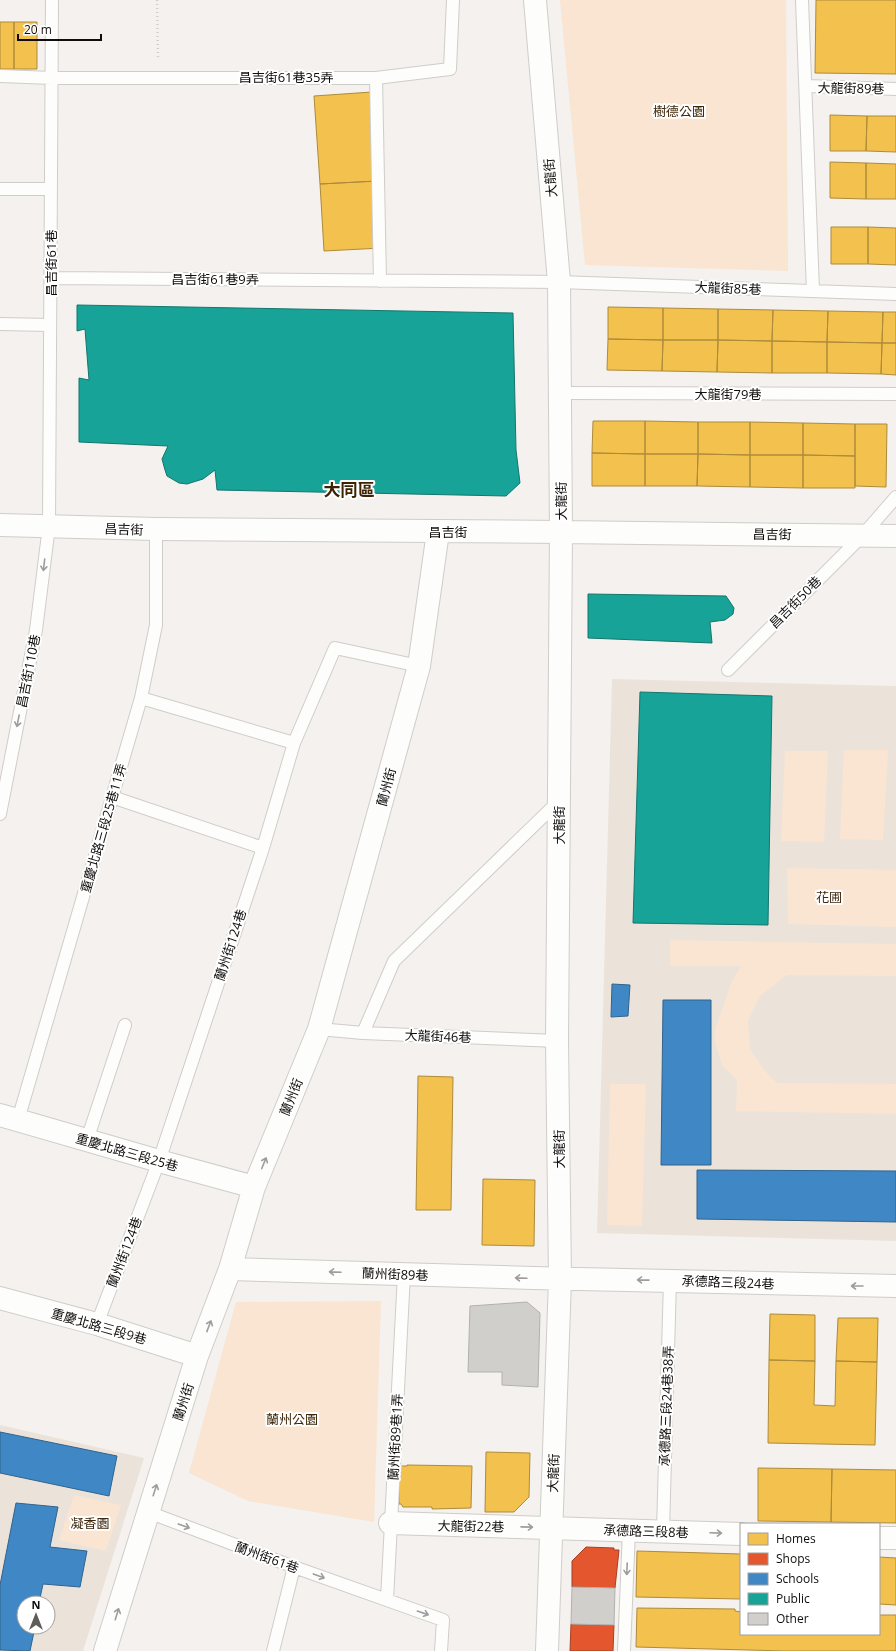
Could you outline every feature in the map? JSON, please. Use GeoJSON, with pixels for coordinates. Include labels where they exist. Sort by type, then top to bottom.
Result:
{"type":"FeatureCollection","features":[{"type":"Feature","properties":{"kind":"street","name":"大龍街"},"geometry":{"type":"LineString","coordinates":[[535,0],[559,282],[560,393],[561,532],[557,1041],[560,1279],[547,1651]]}},
{"type":"Feature","properties":{"kind":"street","name":"昌吉街"},"geometry":{"type":"LineString","coordinates":[[0,525],[156,530],[561,532],[896,536]]}},
{"type":"Feature","properties":{"kind":"street","name":"蘭州街"},"geometry":{"type":"LineString","coordinates":[[105,1651],[197,1356],[230,1269],[254,1187],[320,1029],[419,666],[438,532]]}},
{"type":"Feature","properties":{"kind":"street","name":"重慶北路三段25巷"},"geometry":{"type":"LineString","coordinates":[[9,1118],[159,1162],[254,1187]]}},
{"type":"Feature","properties":{"kind":"street","name":"蘭州街89巷"},"geometry":{"type":"LineString","coordinates":[[230,1269],[560,1279]]}},
{"type":"Feature","properties":{"kind":"street","name":"承德路三段24巷"},"geometry":{"type":"LineString","coordinates":[[560,1279],[670,1280],[896,1286]]}},
{"type":"Feature","properties":{"kind":"street","name":"重慶北路三段9巷"},"geometry":{"type":"LineString","coordinates":[[0,1298],[97,1324],[197,1356]]}},
{"type":"Feature","properties":{"kind":"street","name":"大龍街22巷"},"geometry":{"type":"LineString","coordinates":[[390,1523],[551,1528]]}},
{"type":"Feature","properties":{"kind":"street","name":"承德路三段8巷"},"geometry":{"type":"LineString","coordinates":[[551,1528],[740,1534]]}},
{"type":"Feature","properties":{"kind":"street"},"geometry":{"type":"LineString","coordinates":[[880,1538],[896,1538]]}},
{"type":"Feature","properties":{"kind":"lane","name":"昌吉街61巷"},"geometry":{"type":"LineString","coordinates":[[48,526],[52,0]]}},
{"type":"Feature","properties":{"kind":"lane","name":"昌吉街61巷35弄"},"geometry":{"type":"LineString","coordinates":[[0,76],[52,78],[376,78],[450,69],[452,0]]}},
{"type":"Feature","properties":{"kind":"lane"},"geometry":{"type":"LineString","coordinates":[[802,0],[813,291]]}},
{"type":"Feature","properties":{"kind":"lane"},"geometry":{"type":"LineString","coordinates":[[376,78],[380,280]]}},
{"type":"Feature","properties":{"kind":"lane","name":"大龍街89巷"},"geometry":{"type":"LineString","coordinates":[[806,86],[896,89]]}},
{"type":"Feature","properties":{"kind":"lane"},"geometry":{"type":"LineString","coordinates":[[0,188],[51,188]]}},
{"type":"Feature","properties":{"kind":"lane","name":"昌吉街61巷9弄"},"geometry":{"type":"LineString","coordinates":[[51,278],[559,282]]}},
{"type":"Feature","properties":{"kind":"lane","name":"大龍街85巷"},"geometry":{"type":"LineString","coordinates":[[559,282],[896,294]]}},
{"type":"Feature","properties":{"kind":"lane"},"geometry":{"type":"LineString","coordinates":[[0,324],[50,325]]}},
{"type":"Feature","properties":{"kind":"lane","name":"大龍街79巷"},"geometry":{"type":"LineString","coordinates":[[560,393],[896,394]]}},
{"type":"Feature","properties":{"kind":"lane","name":"昌吉街50巷"},"geometry":{"type":"LineString","coordinates":[[728,670],[863,535],[896,497]]}},
{"type":"Feature","properties":{"kind":"lane","name":"昌吉街110巷"},"geometry":{"type":"LineString","coordinates":[[0,814],[36,630],[48,526]]}},
{"type":"Feature","properties":{"kind":"lane","name":"重慶北路三段25巷11弄"},"geometry":{"type":"LineString","coordinates":[[9,1118],[112,797],[142,698],[156,625],[156,530]]}},
{"type":"Feature","properties":{"kind":"lane","name":"蘭州街124巷"},"geometry":{"type":"LineString","coordinates":[[97,1324],[159,1162],[263,848],[294,743],[335,648],[419,666]]}},
{"type":"Feature","properties":{"kind":"lane"},"geometry":{"type":"LineString","coordinates":[[142,698],[294,743]]}},
{"type":"Feature","properties":{"kind":"lane"},"geometry":{"type":"LineString","coordinates":[[112,797],[263,848]]}},
{"type":"Feature","properties":{"kind":"lane"},"geometry":{"type":"LineString","coordinates":[[363,1033],[394,962],[559,801]]}},
{"type":"Feature","properties":{"kind":"lane"},"geometry":{"type":"LineString","coordinates":[[87,1140],[125,1025]]}},
{"type":"Feature","properties":{"kind":"lane","name":"大龍街46巷"},"geometry":{"type":"LineString","coordinates":[[320,1029],[363,1033],[557,1041]]}},
{"type":"Feature","properties":{"kind":"lane","name":"蘭州街89巷1弄"},"geometry":{"type":"LineString","coordinates":[[387,1600],[404,1274]]}},
{"type":"Feature","properties":{"kind":"lane","name":"承德路三段24巷38弄"},"geometry":{"type":"LineString","coordinates":[[663,1531],[670,1280]]}},
{"type":"Feature","properties":{"kind":"lane","name":"蘭州街61巷"},"geometry":{"type":"LineString","coordinates":[[148,1512],[294,1567],[443,1620],[441,1651]]}},
{"type":"Feature","properties":{"kind":"lane"},"geometry":{"type":"LineString","coordinates":[[624,1651],[629,1530]]}},
{"type":"Feature","properties":{"kind":"lane"},"geometry":{"type":"LineString","coordinates":[[273,1651],[294,1567]]}},
{"type":"Feature","properties":{"kind":"path"},"geometry":{"type":"LineString","coordinates":[[157,0],[159,77]]}},
{"type":"Feature","properties":{"kind":"shaded area"},"geometry":{"type":"Polygon","coordinates":[[[612,679],[896,686],[896,1241],[597,1233],[612,679]]]}},
{"type":"Feature","properties":{"kind":"shaded area"},"geometry":{"type":"Polygon","coordinates":[[[0,1425],[144,1458],[83,1651],[0,1651],[0,1425]]]}},
{"type":"Feature","properties":{"kind":"green space","name":"樹德公園"},"geometry":{"type":"Polygon","coordinates":[[[560,0],[786,0],[788,271],[585,265],[560,0]]]}},
{"type":"Feature","properties":{"kind":"green space"},"geometry":{"type":"Polygon","coordinates":[[[844,750],[888,750],[883,840],[840,839],[844,750]]]}},
{"type":"Feature","properties":{"kind":"green space"},"geometry":{"type":"Polygon","coordinates":[[[785,751],[828,751],[824,842],[781,841],[785,751]]]}},
{"type":"Feature","properties":{"kind":"green space","name":"花圃"},"geometry":{"type":"Polygon","coordinates":[[[787,868],[896,870],[896,927],[788,924],[787,868]]]}},
{"type":"Feature","properties":{"kind":"green space"},"geometry":{"type":"Polygon","coordinates":[[[670,940],[896,944],[896,976],[787,975],[760,996],[748,1021],[750,1049],[766,1072],[777,1083],[896,1084],[896,1114],[736,1111],[737,1080],[722,1065],[714,1039],[716,1026],[732,981],[741,966],[670,966],[670,940]]]}},
{"type":"Feature","properties":{"kind":"green space"},"geometry":{"type":"Polygon","coordinates":[[[610,1084],[646,1084],[642,1226],[607,1225],[610,1084]]]}},
{"type":"Feature","properties":{"kind":"green space","name":"蘭州公園"},"geometry":{"type":"Polygon","coordinates":[[[381,1301],[374,1522],[248,1501],[189,1473],[236,1302],[381,1301]]]}},
{"type":"Feature","properties":{"kind":"green space","name":"凝香園"},"geometry":{"type":"Polygon","coordinates":[[[74,1495],[121,1505],[106,1551],[59,1540],[74,1495]]]}},
{"type":"Feature","properties":{"kind":"building: Homes"},"geometry":{"type":"Polygon","coordinates":[[[816,0],[896,0],[896,74],[815,73],[816,0]]]}},
{"type":"Feature","properties":{"kind":"building: Homes"},"geometry":{"type":"Polygon","coordinates":[[[0,22],[14,22],[14,69],[0,69],[0,22]]]}},
{"type":"Feature","properties":{"kind":"building: Homes"},"geometry":{"type":"Polygon","coordinates":[[[14,22],[37,22],[37,69],[14,69],[14,22]]]}},
{"type":"Feature","properties":{"kind":"building: Homes"},"geometry":{"type":"Polygon","coordinates":[[[372,92],[377,181],[320,184],[314,96],[372,92]]]}},
{"type":"Feature","properties":{"kind":"building: Homes"},"geometry":{"type":"Polygon","coordinates":[[[830,115],[867,116],[866,151],[830,151],[830,115]]]}},
{"type":"Feature","properties":{"kind":"building: Homes"},"geometry":{"type":"Polygon","coordinates":[[[867,116],[896,116],[896,152],[866,151],[867,116]]]}},
{"type":"Feature","properties":{"kind":"building: Homes"},"geometry":{"type":"Polygon","coordinates":[[[830,162],[866,163],[866,199],[830,198],[830,162]]]}},
{"type":"Feature","properties":{"kind":"building: Homes"},"geometry":{"type":"Polygon","coordinates":[[[866,163],[896,164],[896,199],[866,199],[866,163]]]}},
{"type":"Feature","properties":{"kind":"building: Homes"},"geometry":{"type":"Polygon","coordinates":[[[377,181],[382,248],[324,251],[320,184],[377,181]]]}},
{"type":"Feature","properties":{"kind":"building: Homes"},"geometry":{"type":"Polygon","coordinates":[[[831,227],[868,227],[868,264],[831,264],[831,227]]]}},
{"type":"Feature","properties":{"kind":"building: Homes"},"geometry":{"type":"Polygon","coordinates":[[[868,227],[896,228],[896,265],[868,264],[868,227]]]}},
{"type":"Feature","properties":{"kind":"building: Homes"},"geometry":{"type":"Polygon","coordinates":[[[608,307],[663,308],[663,340],[608,339],[608,307]]]}},
{"type":"Feature","properties":{"kind":"building: Homes"},"geometry":{"type":"Polygon","coordinates":[[[663,308],[718,309],[718,340],[663,340],[663,308]]]}},
{"type":"Feature","properties":{"kind":"building: Homes"},"geometry":{"type":"Polygon","coordinates":[[[718,309],[773,310],[772,341],[718,340],[718,309]]]}},
{"type":"Feature","properties":{"kind":"building: Homes"},"geometry":{"type":"Polygon","coordinates":[[[773,310],[828,311],[827,342],[772,341],[773,310]]]}},
{"type":"Feature","properties":{"kind":"building: Homes"},"geometry":{"type":"Polygon","coordinates":[[[828,311],[883,312],[882,343],[827,342],[828,311]]]}},
{"type":"Feature","properties":{"kind":"building: Homes"},"geometry":{"type":"Polygon","coordinates":[[[883,312],[896,312],[896,343],[882,343],[883,312]]]}},
{"type":"Feature","properties":{"kind":"building: Homes"},"geometry":{"type":"Polygon","coordinates":[[[608,339],[663,340],[662,371],[607,370],[608,339]]]}},
{"type":"Feature","properties":{"kind":"building: Homes"},"geometry":{"type":"Polygon","coordinates":[[[663,340],[718,340],[717,372],[662,371],[663,340]]]}},
{"type":"Feature","properties":{"kind":"building: Homes"},"geometry":{"type":"Polygon","coordinates":[[[718,340],[772,341],[772,373],[717,372],[718,340]]]}},
{"type":"Feature","properties":{"kind":"building: Homes"},"geometry":{"type":"Polygon","coordinates":[[[772,341],[827,342],[827,373],[772,373],[772,341]]]}},
{"type":"Feature","properties":{"kind":"building: Homes"},"geometry":{"type":"Polygon","coordinates":[[[827,342],[882,343],[881,374],[827,373],[827,342]]]}},
{"type":"Feature","properties":{"kind":"building: Homes"},"geometry":{"type":"Polygon","coordinates":[[[882,343],[896,343],[896,375],[881,374],[882,343]]]}},
{"type":"Feature","properties":{"kind":"building: Homes"},"geometry":{"type":"Polygon","coordinates":[[[593,421],[645,421],[645,454],[592,453],[593,421]]]}},
{"type":"Feature","properties":{"kind":"building: Homes"},"geometry":{"type":"Polygon","coordinates":[[[645,421],[698,422],[698,454],[645,454],[645,421]]]}},
{"type":"Feature","properties":{"kind":"building: Homes"},"geometry":{"type":"Polygon","coordinates":[[[698,422],[750,422],[750,455],[698,454],[698,422]]]}},
{"type":"Feature","properties":{"kind":"building: Homes"},"geometry":{"type":"Polygon","coordinates":[[[750,422],[803,423],[803,455],[750,455],[750,422]]]}},
{"type":"Feature","properties":{"kind":"building: Homes"},"geometry":{"type":"Polygon","coordinates":[[[803,423],[855,424],[855,456],[803,455],[803,423]]]}},
{"type":"Feature","properties":{"kind":"building: Homes"},"geometry":{"type":"Polygon","coordinates":[[[855,424],[887,424],[886,487],[855,486],[855,424]]]}},
{"type":"Feature","properties":{"kind":"building: Homes"},"geometry":{"type":"Polygon","coordinates":[[[592,453],[645,454],[645,486],[592,486],[592,453]]]}},
{"type":"Feature","properties":{"kind":"building: Homes"},"geometry":{"type":"Polygon","coordinates":[[[645,454],[698,454],[697,486],[645,486],[645,454]]]}},
{"type":"Feature","properties":{"kind":"building: Homes"},"geometry":{"type":"Polygon","coordinates":[[[698,454],[750,455],[750,487],[697,486],[698,454]]]}},
{"type":"Feature","properties":{"kind":"building: Homes"},"geometry":{"type":"Polygon","coordinates":[[[750,455],[803,455],[803,488],[750,487],[750,455]]]}},
{"type":"Feature","properties":{"kind":"building: Homes"},"geometry":{"type":"Polygon","coordinates":[[[803,455],[855,456],[855,488],[803,488],[803,455]]]}},
{"type":"Feature","properties":{"kind":"building: Homes"},"geometry":{"type":"Polygon","coordinates":[[[418,1076],[453,1077],[451,1210],[416,1210],[418,1076]]]}},
{"type":"Feature","properties":{"kind":"building: Homes"},"geometry":{"type":"Polygon","coordinates":[[[483,1179],[535,1180],[534,1246],[482,1245],[483,1179]]]}},
{"type":"Feature","properties":{"kind":"building: Homes"},"geometry":{"type":"Polygon","coordinates":[[[770,1314],[815,1315],[815,1361],[769,1360],[770,1314]]]}},
{"type":"Feature","properties":{"kind":"building: Homes"},"geometry":{"type":"Polygon","coordinates":[[[838,1318],[878,1318],[877,1362],[836,1361],[838,1318]]]}},
{"type":"Feature","properties":{"kind":"building: Homes"},"geometry":{"type":"Polygon","coordinates":[[[769,1360],[815,1361],[814,1405],[835,1406],[836,1361],[877,1362],[875,1445],[768,1443],[769,1360]]]}},
{"type":"Feature","properties":{"kind":"building: Homes"},"geometry":{"type":"Polygon","coordinates":[[[486,1452],[530,1453],[529,1497],[514,1512],[485,1512],[486,1452]]]}},
{"type":"Feature","properties":{"kind":"building: Homes"},"geometry":{"type":"Polygon","coordinates":[[[399,1466],[472,1466],[471,1508],[432,1509],[432,1507],[403,1507],[399,1504],[399,1466]]]}},
{"type":"Feature","properties":{"kind":"building: Homes"},"geometry":{"type":"Polygon","coordinates":[[[758,1468],[832,1469],[831,1522],[758,1521],[758,1468]]]}},
{"type":"Feature","properties":{"kind":"building: Homes"},"geometry":{"type":"Polygon","coordinates":[[[832,1469],[896,1470],[896,1523],[831,1522],[832,1469]]]}},
{"type":"Feature","properties":{"kind":"building: Homes"},"geometry":{"type":"Polygon","coordinates":[[[637,1551],[740,1554],[740,1599],[636,1597],[637,1551]]]}},
{"type":"Feature","properties":{"kind":"building: Homes"},"geometry":{"type":"Polygon","coordinates":[[[880,1557],[896,1558],[896,1605],[880,1604],[880,1557]]]}},
{"type":"Feature","properties":{"kind":"building: Homes"},"geometry":{"type":"Polygon","coordinates":[[[637,1608],[735,1609],[735,1611],[740,1612],[740,1635],[880,1635],[880,1616],[896,1615],[896,1651],[786,1651],[636,1647],[637,1608]]]}},
{"type":"Feature","properties":{"kind":"building: Shops"},"geometry":{"type":"Polygon","coordinates":[[[586,1547],[614,1548],[614,1550],[619,1550],[615,1588],[572,1587],[572,1561],[586,1547]]]}},
{"type":"Feature","properties":{"kind":"building: Shops"},"geometry":{"type":"Polygon","coordinates":[[[571,1624],[614,1625],[613,1651],[570,1651],[571,1624]]]}},
{"type":"Feature","properties":{"kind":"building: Schools"},"geometry":{"type":"Polygon","coordinates":[[[612,984],[630,985],[628,1016],[611,1017],[612,984]]]}},
{"type":"Feature","properties":{"kind":"building: Schools"},"geometry":{"type":"Polygon","coordinates":[[[663,1000],[711,1000],[711,1165],[661,1165],[663,1000]]]}},
{"type":"Feature","properties":{"kind":"building: Schools"},"geometry":{"type":"Polygon","coordinates":[[[697,1170],[896,1171],[896,1222],[697,1219],[697,1170]]]}},
{"type":"Feature","properties":{"kind":"building: Schools"},"geometry":{"type":"Polygon","coordinates":[[[0,1432],[117,1456],[109,1496],[0,1473],[0,1432]]]}},
{"type":"Feature","properties":{"kind":"building: Schools"},"geometry":{"type":"Polygon","coordinates":[[[16,1503],[58,1507],[50,1547],[87,1551],[80,1587],[43,1584],[41,1595],[16,1595],[16,1635],[33,1635],[30,1651],[0,1650],[0,1585],[16,1503]]]}},
{"type":"Feature","properties":{"kind":"building: Public"},"geometry":{"type":"Polygon","coordinates":[[[77,305],[513,313],[516,450],[520,483],[506,496],[217,490],[215,470],[203,479],[187,484],[179,483],[167,476],[165,470],[162,459],[168,446],[79,442],[79,378],[89,380],[85,329],[77,331],[77,305]]]}},
{"type":"Feature","properties":{"kind":"building: Public"},"geometry":{"type":"Polygon","coordinates":[[[588,594],[726,596],[734,608],[733,614],[725,620],[710,622],[712,643],[588,638],[588,594]]]}},
{"type":"Feature","properties":{"kind":"building: Public"},"geometry":{"type":"Polygon","coordinates":[[[640,692],[772,696],[768,925],[633,923],[640,692]]]}},
{"type":"Feature","properties":{"kind":"building: Other"},"geometry":{"type":"Polygon","coordinates":[[[527,1302],[540,1313],[538,1387],[502,1385],[502,1372],[468,1372],[470,1306],[527,1302]]]}},
{"type":"Feature","properties":{"kind":"building: Other"},"geometry":{"type":"Polygon","coordinates":[[[572,1587],[615,1588],[614,1625],[571,1624],[572,1587]]]}},
{"type":"Feature","properties":{"kind":"district","name":"大同區"},"geometry":{"type":"Point","coordinates":[349,489]}}]}
